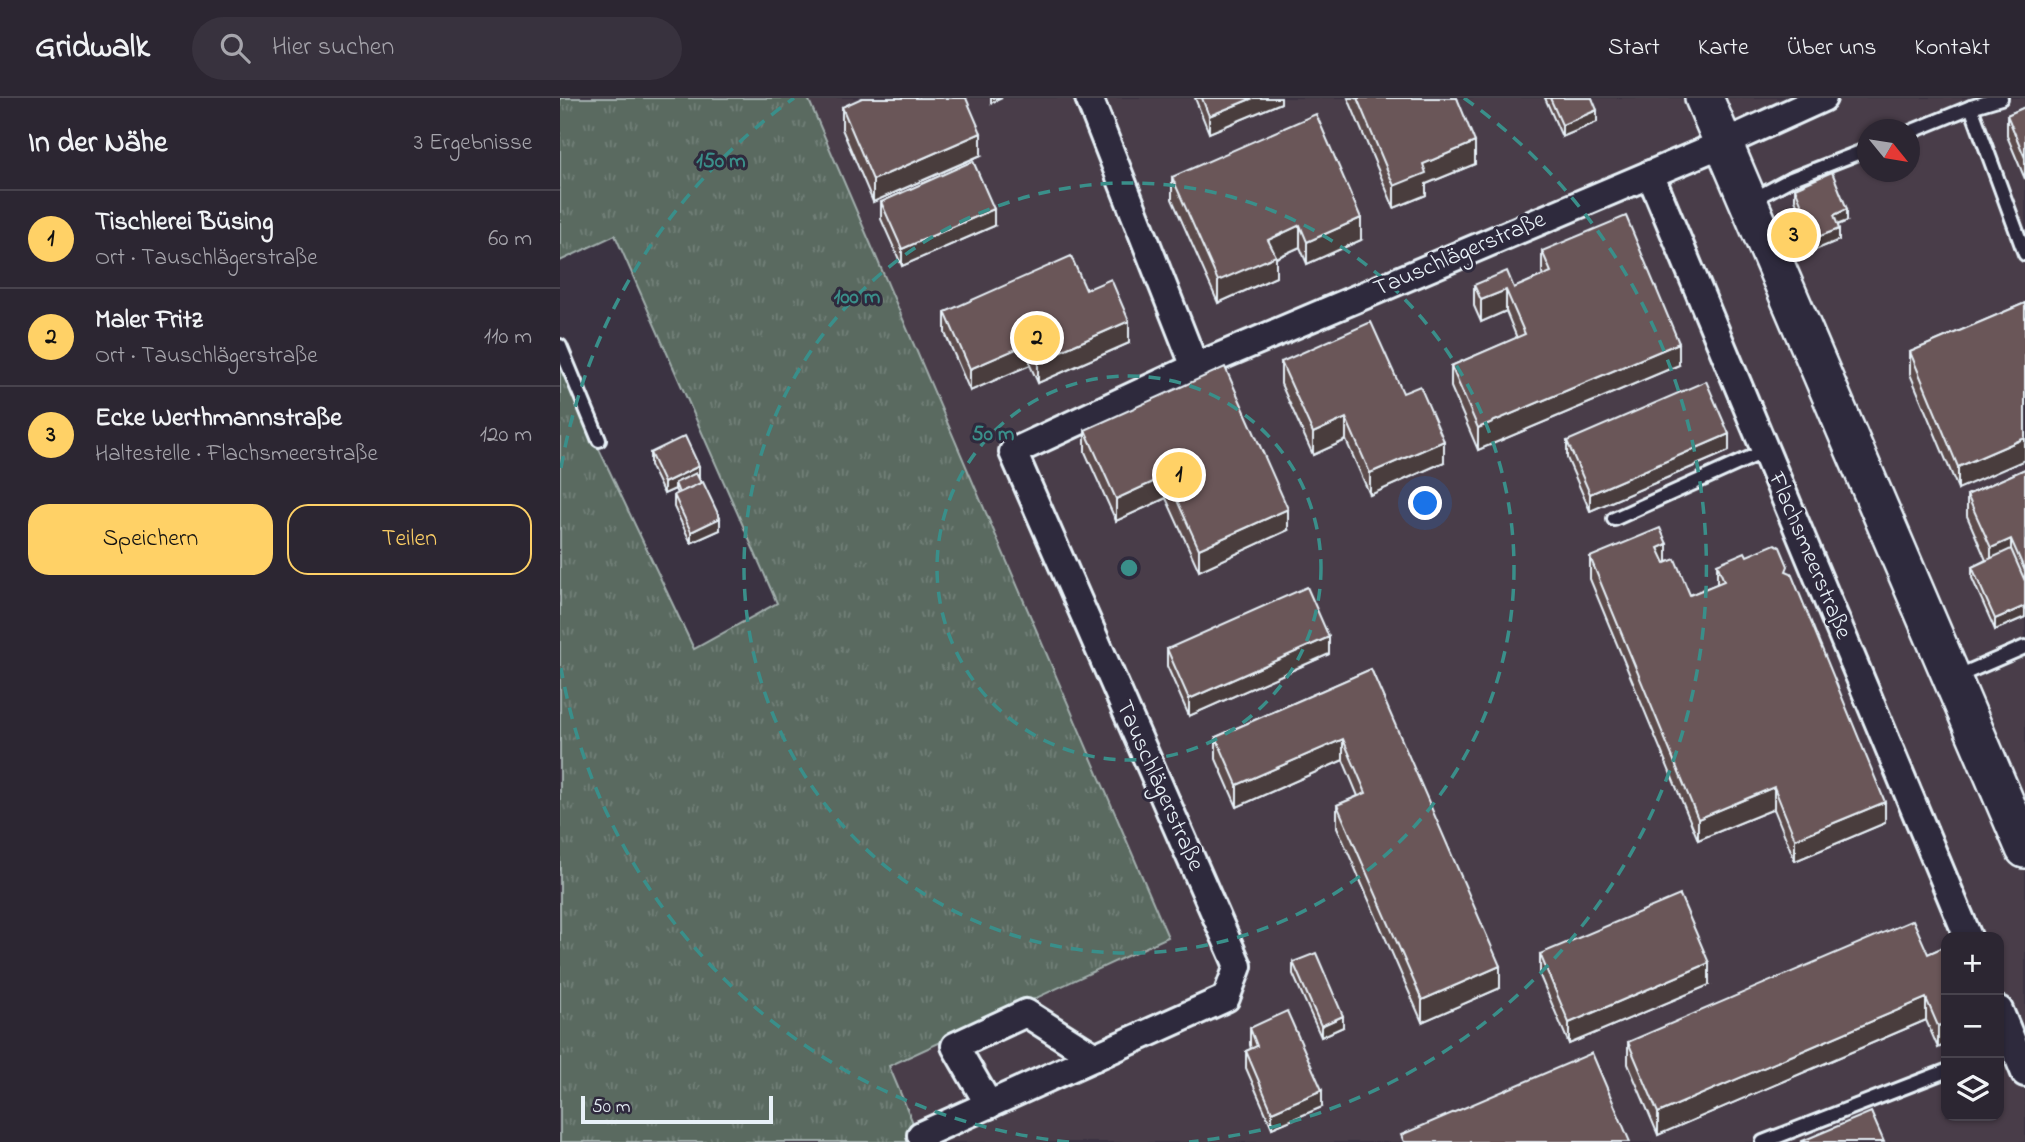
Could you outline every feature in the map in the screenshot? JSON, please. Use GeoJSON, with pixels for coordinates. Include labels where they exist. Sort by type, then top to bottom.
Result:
{"type":"FeatureCollection","features":[{"type":"Feature","properties":{"kind":"street"},"geometry":{"type":"LineString","coordinates":[[1088,98],[1195,368]]}},
{"type":"Feature","properties":{"kind":"street"},"geometry":{"type":"LineString","coordinates":[[1704,98],[2025,849]]}},
{"type":"Feature","properties":{"kind":"street","name":"Tauschlägerstraße"},"geometry":{"type":"LineString","coordinates":[[921,1135],[1226,998],[1238,966],[1013,452],[1195,368],[1823,98]]}},
{"type":"Feature","properties":{"kind":"street","name":"Flachsmeerstraße"},"geometry":{"type":"LineString","coordinates":[[1650,174],[1966,932]]}},
{"type":"Feature","properties":{"kind":"street"},"geometry":{"type":"LineString","coordinates":[[989,1104],[955,1046],[1026,1013],[1095,1057]]}},
{"type":"Feature","properties":{"kind":"street"},"geometry":{"type":"LineString","coordinates":[[2006,1048],[2025,1073]]}},
{"type":"Feature","properties":{"kind":"lane"},"geometry":{"type":"LineString","coordinates":[[1920,128],[2001,98]]}},
{"type":"Feature","properties":{"kind":"lane"},"geometry":{"type":"LineString","coordinates":[[1971,107],[2025,254]]}},
{"type":"Feature","properties":{"kind":"lane"},"geometry":{"type":"LineString","coordinates":[[1749,202],[1791,179],[1857,153]]}},
{"type":"Feature","properties":{"kind":"lane"},"geometry":{"type":"LineString","coordinates":[[560,346],[599,440]]}},
{"type":"Feature","properties":{"kind":"lane"},"geometry":{"type":"LineString","coordinates":[[1614,519],[1765,451]]}},
{"type":"Feature","properties":{"kind":"lane"},"geometry":{"type":"LineString","coordinates":[[1952,678],[2025,647]]}},
{"type":"Feature","properties":{"kind":"lane"},"geometry":{"type":"LineString","coordinates":[[1763,1142],[1941,1073]]}},
{"type":"Feature","properties":{"kind":"shaded area"},"geometry":{"type":"Polygon","coordinates":[[[808,98],[2025,98],[2025,1142],[920,1142],[888,1066],[1168,937],[808,98]]]}},
{"type":"Feature","properties":{"kind":"green space"},"geometry":{"type":"Polygon","coordinates":[[[560,98],[808,98],[1168,937],[889,1066],[921,1142],[560,1142],[560,367],[694,649],[777,603],[615,235],[560,261],[560,98]]]}},
{"type":"Feature","properties":{"kind":"building"},"geometry":{"type":"Polygon","coordinates":[[[862,98],[966,98],[981,133],[873,180],[842,107],[862,98]]]}},
{"type":"Feature","properties":{"kind":"building"},"geometry":{"type":"Polygon","coordinates":[[[1202,98],[1253,98],[1209,116],[1202,98]]]}},
{"type":"Feature","properties":{"kind":"building"},"geometry":{"type":"Polygon","coordinates":[[[1357,98],[1457,98],[1475,142],[1423,164],[1426,173],[1394,186],[1357,98]]]}},
{"type":"Feature","properties":{"kind":"building"},"geometry":{"type":"Polygon","coordinates":[[[1550,98],[1592,98],[1597,110],[1562,125],[1550,98]]]}},
{"type":"Feature","properties":{"kind":"building"},"geometry":{"type":"Polygon","coordinates":[[[2025,107],[2025,158],[2007,115],[2025,107]]]}},
{"type":"Feature","properties":{"kind":"building"},"geometry":{"type":"Polygon","coordinates":[[[1316,114],[1361,218],[1307,242],[1300,225],[1268,240],[1276,256],[1218,281],[1172,177],[1316,114]]]}},
{"type":"Feature","properties":{"kind":"building"},"geometry":{"type":"Polygon","coordinates":[[[973,161],[994,209],[902,249],[881,202],[973,161]]]}},
{"type":"Feature","properties":{"kind":"building"},"geometry":{"type":"Polygon","coordinates":[[[1832,172],[1847,209],[1834,215],[1839,229],[1815,238],[1795,188],[1832,172]]]}},
{"type":"Feature","properties":{"kind":"building"},"geometry":{"type":"Polygon","coordinates":[[[1626,216],[1679,343],[1478,428],[1451,366],[1525,334],[1506,290],[1481,300],[1474,285],[1507,271],[1514,288],[1551,272],[1542,251],[1626,216]]]}},
{"type":"Feature","properties":{"kind":"building"},"geometry":{"type":"Polygon","coordinates":[[[1071,256],[1086,290],[1111,279],[1129,321],[1038,361],[1030,343],[970,369],[945,312],[1071,256]]]}},
{"type":"Feature","properties":{"kind":"building"},"geometry":{"type":"Polygon","coordinates":[[[2025,303],[2025,438],[1958,467],[1910,352],[2025,303]]]}},
{"type":"Feature","properties":{"kind":"building"},"geometry":{"type":"Polygon","coordinates":[[[1371,322],[1403,393],[1420,386],[1444,441],[1370,473],[1346,418],[1313,433],[1281,362],[1371,322]]]}},
{"type":"Feature","properties":{"kind":"building"},"geometry":{"type":"Polygon","coordinates":[[[1225,367],[1288,509],[1199,549],[1166,476],[1116,499],[1085,430],[1225,367]]]}},
{"type":"Feature","properties":{"kind":"building"},"geometry":{"type":"Polygon","coordinates":[[[1706,381],[1729,434],[1590,494],[1567,441],[1706,381]]]}},
{"type":"Feature","properties":{"kind":"building"},"geometry":{"type":"Polygon","coordinates":[[[685,436],[699,466],[664,483],[650,453],[685,436]]]}},
{"type":"Feature","properties":{"kind":"building"},"geometry":{"type":"Polygon","coordinates":[[[2025,469],[2025,571],[2011,539],[1991,548],[1967,495],[2025,469]]]}},
{"type":"Feature","properties":{"kind":"building"},"geometry":{"type":"Polygon","coordinates":[[[696,473],[701,483],[679,493],[675,483],[696,473]]]}},
{"type":"Feature","properties":{"kind":"building"},"geometry":{"type":"Polygon","coordinates":[[[703,482],[720,518],[691,532],[674,495],[703,482]]]}},
{"type":"Feature","properties":{"kind":"building"},"geometry":{"type":"Polygon","coordinates":[[[1660,528],[1667,544],[1658,548],[1665,563],[1675,559],[1690,595],[1724,581],[1717,564],[1745,552],[1747,556],[1775,544],[1780,547],[1788,566],[1786,571],[1791,573],[1885,802],[1795,839],[1774,787],[1698,819],[1590,557],[1660,528]]]}},
{"type":"Feature","properties":{"kind":"building"},"geometry":{"type":"Polygon","coordinates":[[[2011,549],[2025,581],[2025,606],[1995,619],[1972,567],[2011,549]]]}},
{"type":"Feature","properties":{"kind":"building"},"geometry":{"type":"Polygon","coordinates":[[[1307,587],[1329,637],[1189,699],[1167,649],[1307,587]]]}},
{"type":"Feature","properties":{"kind":"building"},"geometry":{"type":"Polygon","coordinates":[[[1371,669],[1500,966],[1422,1000],[1337,805],[1366,793],[1343,739],[1237,785],[1216,737],[1371,669]]]}},
{"type":"Feature","properties":{"kind":"building"},"geometry":{"type":"Polygon","coordinates":[[[1680,895],[1709,963],[1569,1023],[1540,954],[1680,895]]]}},
{"type":"Feature","properties":{"kind":"building"},"geometry":{"type":"Polygon","coordinates":[[[1913,920],[1928,954],[1941,948],[1941,1025],[1938,1026],[1926,998],[1658,1113],[1628,1042],[1913,920]]]}},
{"type":"Feature","properties":{"kind":"building"},"geometry":{"type":"Polygon","coordinates":[[[1316,953],[1343,1016],[1321,1026],[1293,962],[1316,953]]]}},
{"type":"Feature","properties":{"kind":"building"},"geometry":{"type":"Polygon","coordinates":[[[1287,1011],[1322,1090],[1272,1112],[1246,1051],[1257,1046],[1250,1028],[1287,1011]]]}},
{"type":"Feature","properties":{"kind":"building"},"geometry":{"type":"Polygon","coordinates":[[[1592,1053],[1630,1142],[1404,1142],[1401,1135],[1592,1053]]]}},
{"type":"Feature","properties":{"kind":"building"},"geometry":{"type":"Polygon","coordinates":[[[1871,1112],[1884,1142],[1800,1142],[1871,1112]]]}},
{"type":"Feature","properties":{"kind":"place","name":"Ecke Werthmannstraße"},"geometry":{"type":"Point","coordinates":[1794,235]}},
{"type":"Feature","properties":{"kind":"place","name":"Maler Fritz"},"geometry":{"type":"Point","coordinates":[1037,338]}},
{"type":"Feature","properties":{"kind":"place","name":"Tischlerei Büsing"},"geometry":{"type":"Point","coordinates":[1179,475]}}]}
